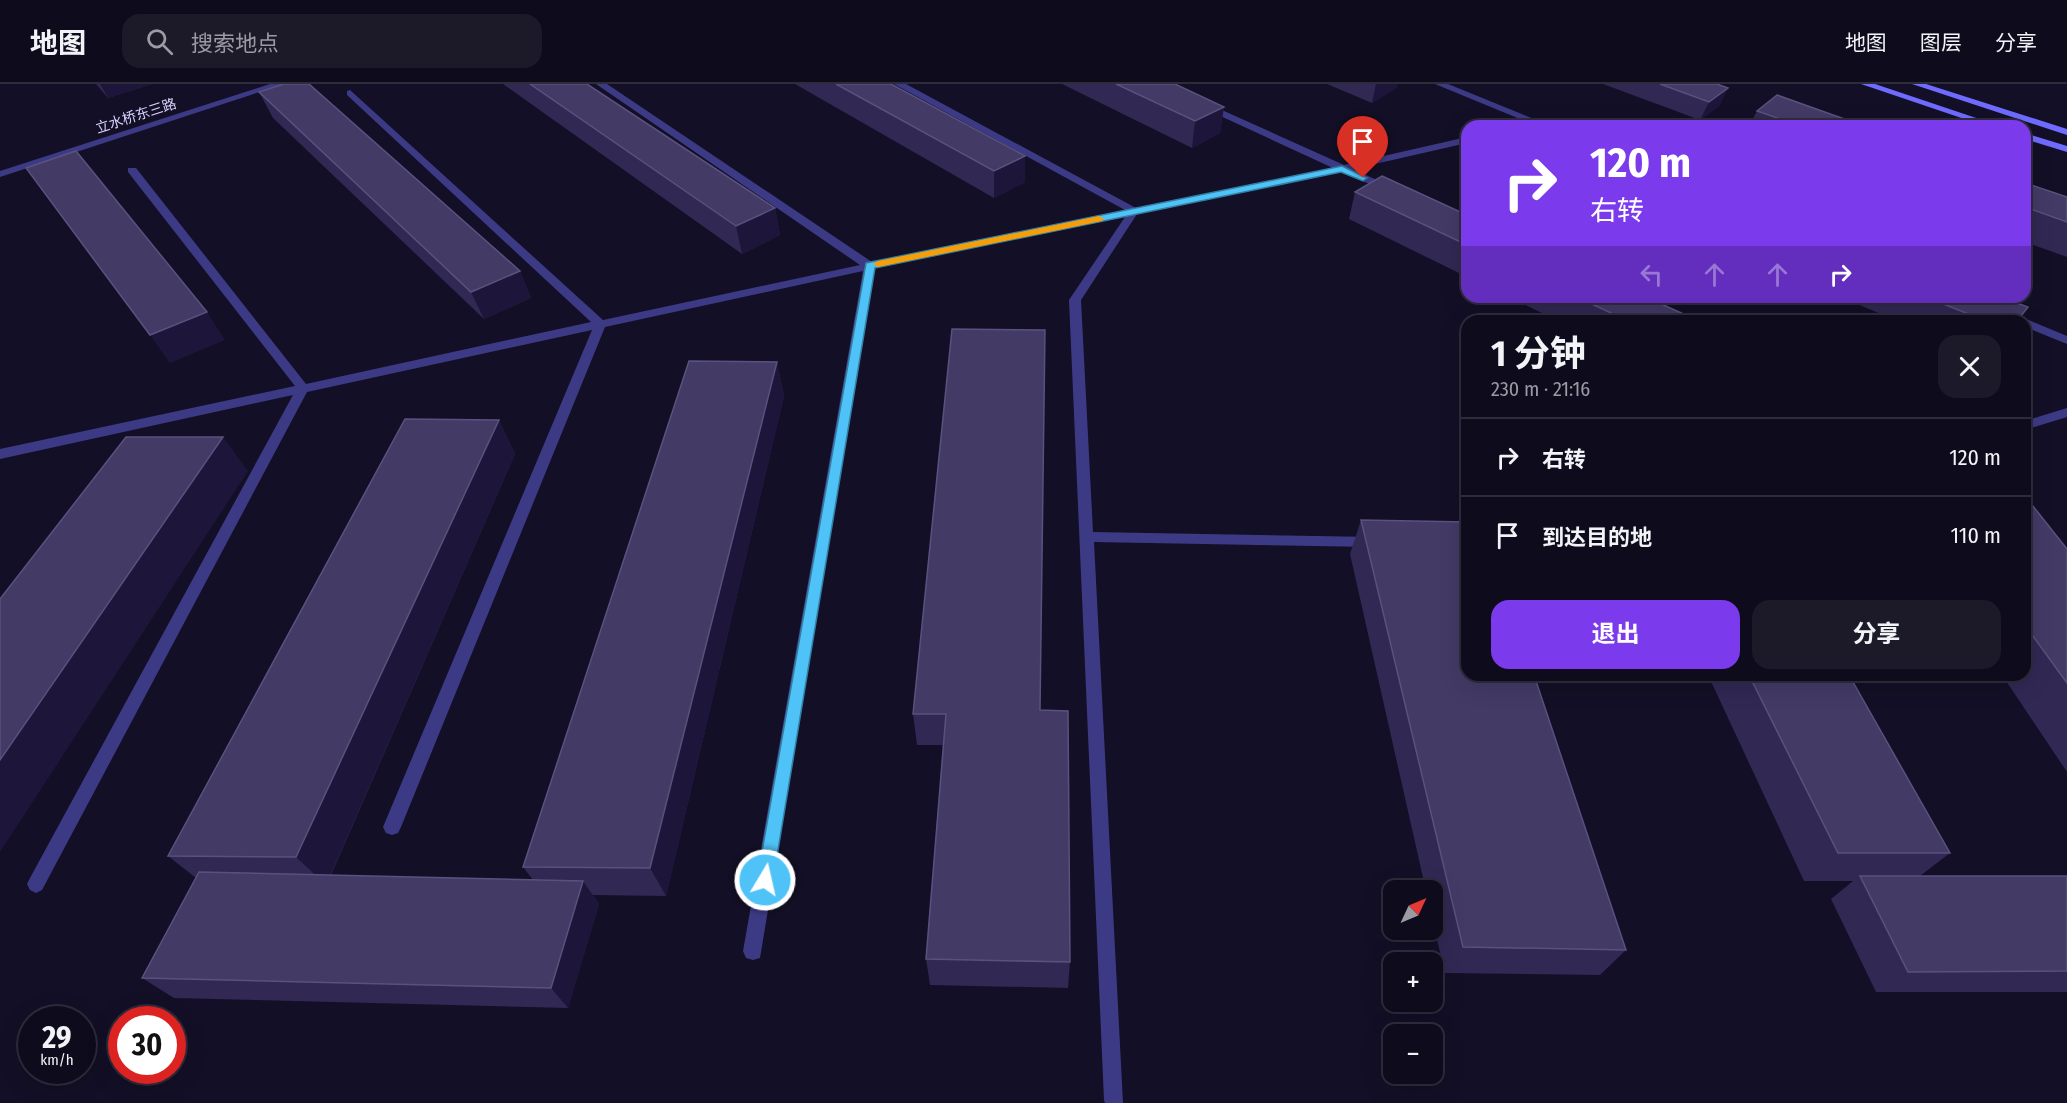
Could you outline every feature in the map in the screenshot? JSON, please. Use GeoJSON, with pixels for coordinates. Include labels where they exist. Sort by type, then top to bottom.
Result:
{"type":"FeatureCollection","features":[{"type":"Feature","properties":{"kind":"main road"},"geometry":{"type":"LineString","coordinates":[[1866,84],[1977,120]]}},
{"type":"Feature","properties":{"kind":"main road"},"geometry":{"type":"LineString","coordinates":[[1917,84],[2030,120]]}},
{"type":"Feature","properties":{"kind":"main road"},"geometry":{"type":"LineString","coordinates":[[2031,120],[2067,132]]}},
{"type":"Feature","properties":{"kind":"main road"},"geometry":{"type":"LineString","coordinates":[[2031,138],[2067,149]]}},
{"type":"Feature","properties":{"kind":"street","name":"立水桥东三路"},"geometry":{"type":"LineString","coordinates":[[0,174],[279,84]]}},
{"type":"Feature","properties":{"kind":"street"},"geometry":{"type":"LineString","coordinates":[[601,84],[870,266]]}},
{"type":"Feature","properties":{"kind":"street"},"geometry":{"type":"LineString","coordinates":[[899,84],[1134,211]]}},
{"type":"Feature","properties":{"kind":"street"},"geometry":{"type":"LineString","coordinates":[[1440,84],[1530,120]]}},
{"type":"Feature","properties":{"kind":"street"},"geometry":{"type":"LineString","coordinates":[[350,93],[600,324]]}},
{"type":"Feature","properties":{"kind":"street"},"geometry":{"type":"LineString","coordinates":[[1190,99],[1404,197]]}},
{"type":"Feature","properties":{"kind":"street"},"geometry":{"type":"LineString","coordinates":[[0,454],[870,266],[1342,169],[1461,141]]}},
{"type":"Feature","properties":{"kind":"street"},"geometry":{"type":"LineString","coordinates":[[132,170],[303,388]]}},
{"type":"Feature","properties":{"kind":"street"},"geometry":{"type":"LineString","coordinates":[[1114,1100],[1075,300],[1134,211]]}},
{"type":"Feature","properties":{"kind":"street"},"geometry":{"type":"LineString","coordinates":[[753,951],[870,266]]}},
{"type":"Feature","properties":{"kind":"street"},"geometry":{"type":"LineString","coordinates":[[1977,303],[2006,315]]}},
{"type":"Feature","properties":{"kind":"street"},"geometry":{"type":"LineString","coordinates":[[392,827],[600,324]]}},
{"type":"Feature","properties":{"kind":"street"},"geometry":{"type":"LineString","coordinates":[[2031,325],[2067,340]]}},
{"type":"Feature","properties":{"kind":"street"},"geometry":{"type":"LineString","coordinates":[[36,884],[303,388]]}},
{"type":"Feature","properties":{"kind":"street"},"geometry":{"type":"LineString","coordinates":[[2031,424],[2067,412]]}},
{"type":"Feature","properties":{"kind":"street"},"geometry":{"type":"LineString","coordinates":[[1086,537],[1384,542]]}},
{"type":"Feature","properties":{"kind":"building"},"geometry":{"type":"Polygon","coordinates":[[[284,84],[309,84],[520,271],[471,292],[259,92],[284,84]]]}},
{"type":"Feature","properties":{"kind":"building"},"geometry":{"type":"Polygon","coordinates":[[[530,84],[587,84],[775,208],[736,226],[530,84]]]}},
{"type":"Feature","properties":{"kind":"building"},"geometry":{"type":"Polygon","coordinates":[[[836,84],[891,84],[1025,156],[994,171],[836,84]]]}},
{"type":"Feature","properties":{"kind":"building"},"geometry":{"type":"Polygon","coordinates":[[[1116,84],[1175,84],[1224,107],[1195,121],[1116,84]]]}},
{"type":"Feature","properties":{"kind":"building"},"geometry":{"type":"Polygon","coordinates":[[[1660,84],[1717,84],[1728,88],[1709,102],[1660,84]]]}},
{"type":"Feature","properties":{"kind":"building"},"geometry":{"type":"Polygon","coordinates":[[[1777,95],[1847,120],[1783,120],[1757,111],[1777,95]]]}},
{"type":"Feature","properties":{"kind":"building"},"geometry":{"type":"Polygon","coordinates":[[[76,151],[207,312],[150,335],[26,168],[76,151]]]}},
{"type":"Feature","properties":{"kind":"building"},"geometry":{"type":"Polygon","coordinates":[[[1382,176],[1461,212],[1461,242],[1355,192],[1382,176]]]}},
{"type":"Feature","properties":{"kind":"building"},"geometry":{"type":"Polygon","coordinates":[[[2031,185],[2067,197],[2067,222],[2031,209],[2031,185]]]}},
{"type":"Feature","properties":{"kind":"building"},"geometry":{"type":"Polygon","coordinates":[[[1590,303],[1659,303],[1686,315],[1615,315],[1590,303]]]}},
{"type":"Feature","properties":{"kind":"building"},"geometry":{"type":"Polygon","coordinates":[[[1941,303],[2017,303],[2028,307],[2022,315],[1971,315],[1941,303]]]}},
{"type":"Feature","properties":{"kind":"building"},"geometry":{"type":"Polygon","coordinates":[[[952,329],[1045,330],[1040,710],[1068,711],[1070,962],[926,959],[946,714],[913,714],[952,329]]]}},
{"type":"Feature","properties":{"kind":"building"},"geometry":{"type":"Polygon","coordinates":[[[689,361],[777,362],[650,868],[523,867],[689,361]]]}},
{"type":"Feature","properties":{"kind":"building"},"geometry":{"type":"Polygon","coordinates":[[[405,419],[499,420],[296,857],[168,856],[405,419]]]}},
{"type":"Feature","properties":{"kind":"building"},"geometry":{"type":"Polygon","coordinates":[[[126,437],[223,437],[0,760],[0,599],[126,437]]]}},
{"type":"Feature","properties":{"kind":"building"},"geometry":{"type":"Polygon","coordinates":[[[2031,504],[2067,549],[2067,683],[2031,633],[2031,504]]]}},
{"type":"Feature","properties":{"kind":"building"},"geometry":{"type":"Polygon","coordinates":[[[1361,520],[1461,522],[1461,681],[1536,681],[1626,950],[1463,947],[1361,520]]]}},
{"type":"Feature","properties":{"kind":"building"},"geometry":{"type":"Polygon","coordinates":[[[1752,681],[1852,681],[1950,853],[1838,853],[1752,681]]]}},
{"type":"Feature","properties":{"kind":"building"},"geometry":{"type":"Polygon","coordinates":[[[199,872],[583,881],[551,988],[142,978],[199,872]]]}},
{"type":"Feature","properties":{"kind":"building"},"geometry":{"type":"Polygon","coordinates":[[[1860,876],[2067,876],[2067,971],[1908,972],[1860,876]]]}},
{"type":"Feature","properties":{"kind":"slow traffic"},"geometry":{"type":"LineString","coordinates":[[878,264],[1099,219]]}},
{"type":"Feature","properties":{"kind":"route"},"geometry":{"type":"LineString","coordinates":[[765,880],[870,266],[1342,169],[1363,178]]}}]}
